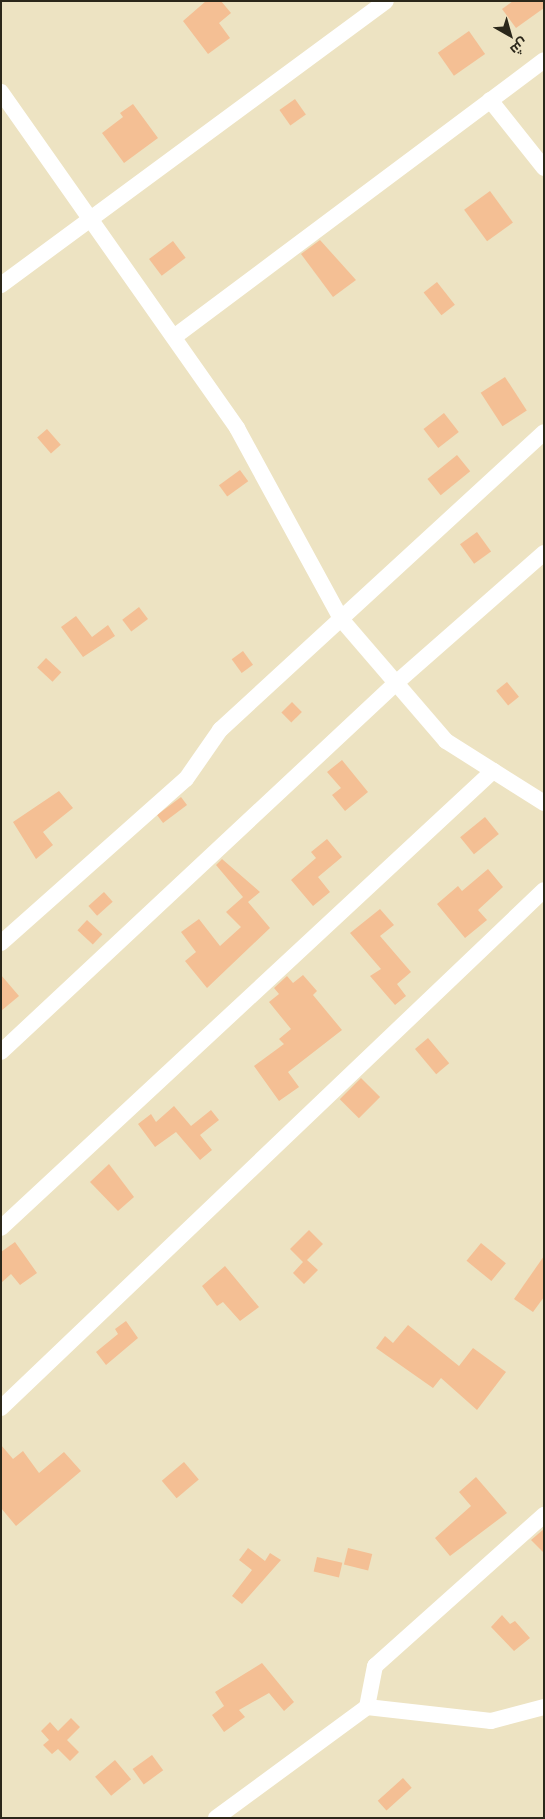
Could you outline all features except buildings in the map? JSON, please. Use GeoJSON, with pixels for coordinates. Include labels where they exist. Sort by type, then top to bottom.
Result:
{"type":"FeatureCollection","features":[{"type":"Feature","properties":{"kind":"street"},"geometry":{"type":"LineString","coordinates":[[1,285],[386,1]]}},
{"type":"Feature","properties":{"kind":"street"},"geometry":{"type":"LineString","coordinates":[[174,337],[544,60]]}},
{"type":"Feature","properties":{"kind":"street"},"geometry":{"type":"LineString","coordinates":[[1,92],[238,428],[341,619],[446,741],[544,803]]}},
{"type":"Feature","properties":{"kind":"street"},"geometry":{"type":"LineString","coordinates":[[490,100],[544,168]]}},
{"type":"Feature","properties":{"kind":"street"},"geometry":{"type":"LineString","coordinates":[[1,943],[186,780],[220,730],[544,432]]}},
{"type":"Feature","properties":{"kind":"street"},"geometry":{"type":"LineString","coordinates":[[1,1052],[396,683],[544,553]]}},
{"type":"Feature","properties":{"kind":"street"},"geometry":{"type":"LineString","coordinates":[[1,1228],[493,771]]}},
{"type":"Feature","properties":{"kind":"street"},"geometry":{"type":"LineString","coordinates":[[1,1408],[544,890]]}},
{"type":"Feature","properties":{"kind":"street"},"geometry":{"type":"LineString","coordinates":[[216,1818],[367,1707],[375,1666],[544,1515]]}},
{"type":"Feature","properties":{"kind":"street"},"geometry":{"type":"LineString","coordinates":[[367,1707],[491,1721],[544,1708]]}}]}
